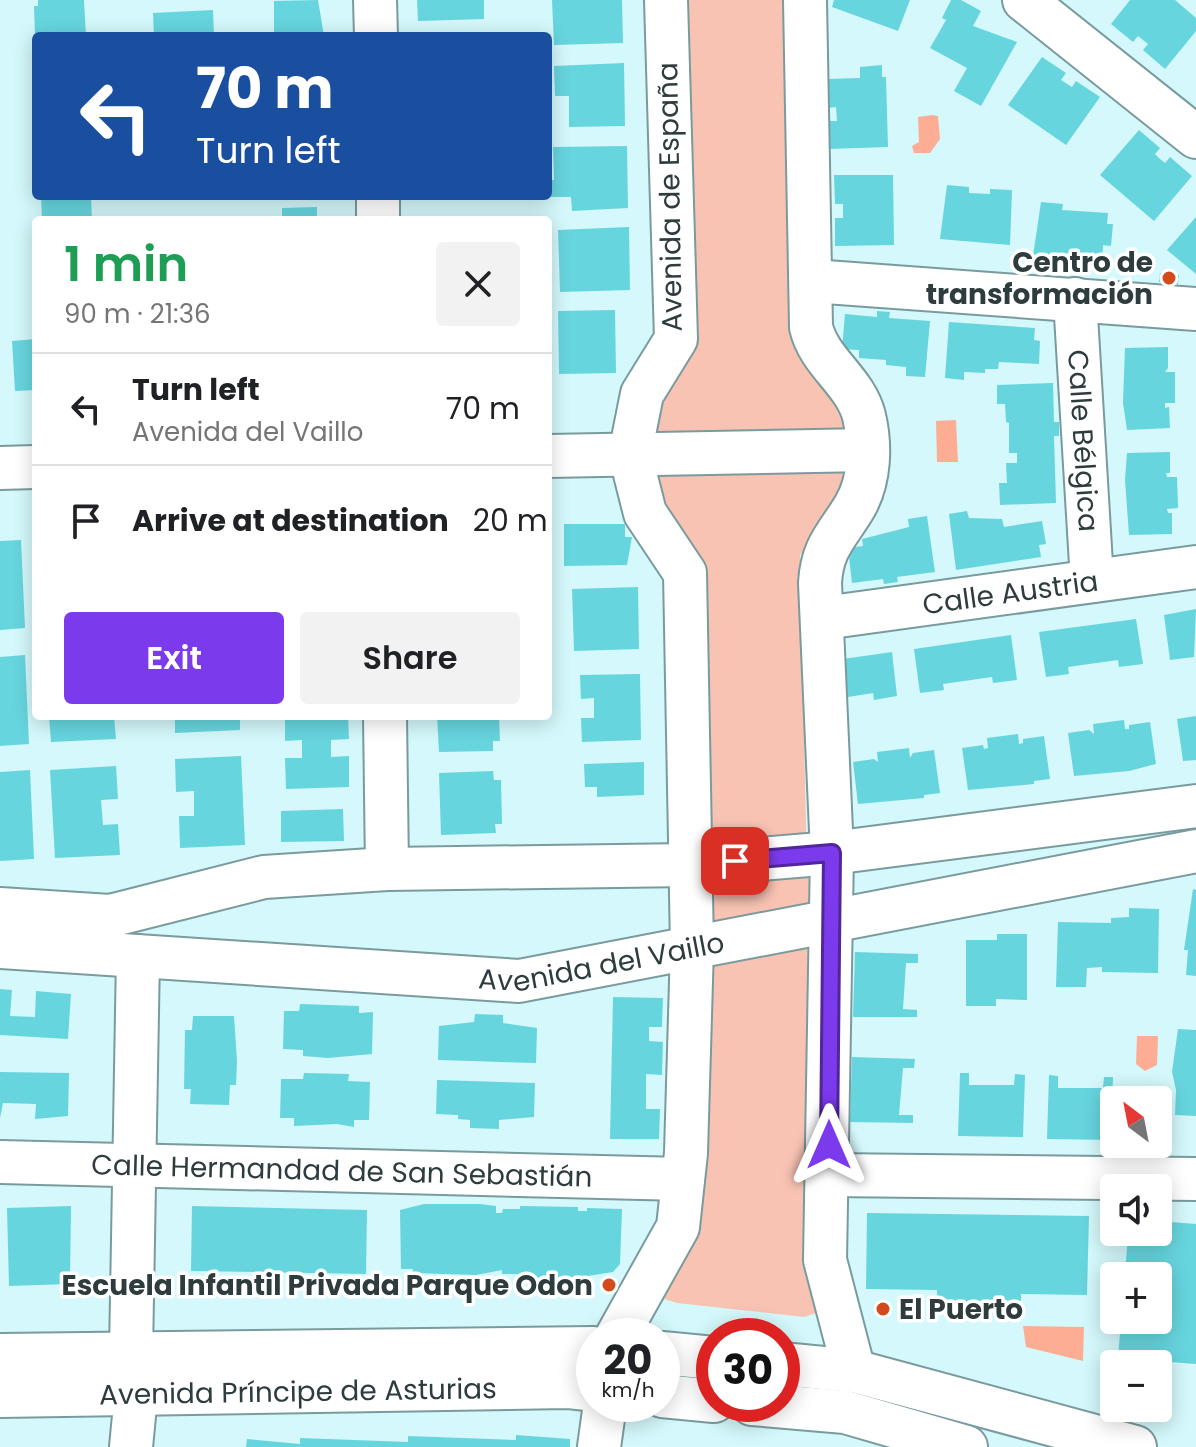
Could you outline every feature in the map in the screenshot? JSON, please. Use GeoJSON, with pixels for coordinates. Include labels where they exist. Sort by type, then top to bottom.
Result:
{"type":"FeatureCollection","features":[{"type":"Feature","properties":{"kind":"street"},"geometry":{"type":"LineString","coordinates":[[375,0],[376,32]]}},
{"type":"Feature","properties":{"kind":"street","name":"Avenida de España"},"geometry":{"type":"LineString","coordinates":[[627,1318],[678,1227],[683,1179],[692,947],[685,573],[645,513],[630,454],[642,394],[676,339],[666,0]]}},
{"type":"Feature","properties":{"kind":"street"},"geometry":{"type":"LineString","coordinates":[[805,0],[815,343],[851,389],[863,414],[867,450],[866,480],[855,506],[821,559],[832,853],[825,1260],[854,1371]]}},
{"type":"Feature","properties":{"kind":"street"},"geometry":{"type":"LineString","coordinates":[[1024,0],[1196,137]]}},
{"type":"Feature","properties":{"kind":"street"},"geometry":{"type":"LineString","coordinates":[[812,281],[1196,309]]}},
{"type":"Feature","properties":{"kind":"street","name":"Calle Bélgica"},"geometry":{"type":"LineString","coordinates":[[1075,299],[1092,581]]}},
{"type":"Feature","properties":{"kind":"street"},"geometry":{"type":"LineString","coordinates":[[552,456],[867,450]]}},
{"type":"Feature","properties":{"kind":"street"},"geometry":{"type":"LineString","coordinates":[[0,468],[32,467]]}},
{"type":"Feature","properties":{"kind":"street","name":"Calle Austria"},"geometry":{"type":"LineString","coordinates":[[824,618],[1196,567]]}},
{"type":"Feature","properties":{"kind":"street"},"geometry":{"type":"LineString","coordinates":[[385,720],[387,869]]}},
{"type":"Feature","properties":{"kind":"street"},"geometry":{"type":"LineString","coordinates":[[0,909],[110,916],[264,877],[387,869],[689,865],[832,853],[1196,806]]}},
{"type":"Feature","properties":{"kind":"street","name":"Avenida del Vaillo"},"geometry":{"type":"LineString","coordinates":[[0,947],[519,981],[1196,851]]}},
{"type":"Feature","properties":{"kind":"street"},"geometry":{"type":"LineString","coordinates":[[131,1353],[137,1165],[138,956]]}},
{"type":"Feature","properties":{"kind":"street","name":"Calle Hermandad de San Sebastián"},"geometry":{"type":"LineString","coordinates":[[0,1162],[683,1179]]}},
{"type":"Feature","properties":{"kind":"street"},"geometry":{"type":"LineString","coordinates":[[828,1175],[1196,1179]]}},
{"type":"Feature","properties":{"kind":"street","name":"Avenida Príncipe de Asturias"},"geometry":{"type":"LineString","coordinates":[[0,1355],[576,1348]]}},
{"type":"Feature","properties":{"kind":"street"},"geometry":{"type":"LineString","coordinates":[[800,1366],[854,1371],[1135,1447]]}},
{"type":"Feature","properties":{"kind":"street","name":"Avenida Príncipe de Asturias"},"geometry":{"type":"LineString","coordinates":[[0,1396],[576,1388]]}},
{"type":"Feature","properties":{"kind":"street"},"geometry":{"type":"LineString","coordinates":[[131,1447],[136,1395]]}},
{"type":"Feature","properties":{"kind":"street"},"geometry":{"type":"LineString","coordinates":[[800,1408],[845,1412],[966,1447]]}},
{"type":"Feature","properties":{"kind":"street"},"geometry":{"type":"LineString","coordinates":[[599,1447],[602,1422]]}},
{"type":"Feature","properties":{"kind":"shaded area"},"geometry":{"type":"Polygon","coordinates":[[[687,0],[787,0],[831,393],[847,435],[846,472],[835,507],[800,555],[807,868],[822,889],[807,910],[811,1255],[820,1312],[804,1317],[677,1303],[661,1298],[690,1231],[704,572],[644,471],[687,0]]]}},
{"type":"Feature","properties":{"kind":"shaded area"},"geometry":{"type":"Polygon","coordinates":[[[938,116],[940,139],[930,153],[914,153],[912,146],[919,142],[918,117],[938,116]]]}},
{"type":"Feature","properties":{"kind":"shaded area"},"geometry":{"type":"Polygon","coordinates":[[[956,420],[958,462],[937,462],[936,421],[956,420]]]}},
{"type":"Feature","properties":{"kind":"shaded area"},"geometry":{"type":"Polygon","coordinates":[[[1137,1036],[1158,1036],[1157,1065],[1145,1071],[1136,1064],[1137,1036]]]}},
{"type":"Feature","properties":{"kind":"shaded area"},"geometry":{"type":"Polygon","coordinates":[[[1023,1326],[1084,1327],[1083,1361],[1026,1347],[1023,1326]]]}},
{"type":"Feature","properties":{"kind":"building"},"geometry":{"type":"Polygon","coordinates":[[[38,0],[84,0],[86,32],[35,32],[34,6],[38,6],[38,0]]]}},
{"type":"Feature","properties":{"kind":"building"},"geometry":{"type":"Polygon","coordinates":[[[318,0],[323,32],[274,32],[274,1],[318,0]]]}},
{"type":"Feature","properties":{"kind":"building"},"geometry":{"type":"Polygon","coordinates":[[[417,0],[484,0],[484,19],[418,21],[417,0]]]}},
{"type":"Feature","properties":{"kind":"building"},"geometry":{"type":"Polygon","coordinates":[[[552,0],[622,0],[623,43],[554,45],[552,0]]]}},
{"type":"Feature","properties":{"kind":"building"},"geometry":{"type":"Polygon","coordinates":[[[834,0],[910,0],[898,31],[832,7],[834,0]]]}},
{"type":"Feature","properties":{"kind":"building"},"geometry":{"type":"Polygon","coordinates":[[[951,0],[961,0],[981,11],[973,26],[1017,42],[981,106],[954,91],[967,68],[930,48],[946,20],[942,18],[951,0]]]}},
{"type":"Feature","properties":{"kind":"building"},"geometry":{"type":"Polygon","coordinates":[[[1130,0],[1175,0],[1196,18],[1196,31],[1165,69],[1143,50],[1148,44],[1138,36],[1133,42],[1111,24],[1130,0]]]}},
{"type":"Feature","properties":{"kind":"building"},"geometry":{"type":"Polygon","coordinates":[[[213,10],[214,32],[154,32],[153,13],[213,10]]]}},
{"type":"Feature","properties":{"kind":"building"},"geometry":{"type":"Polygon","coordinates":[[[1042,57],[1066,73],[1061,80],[1072,87],[1076,81],[1100,97],[1066,145],[1008,105],[1042,57]]]}},
{"type":"Feature","properties":{"kind":"building"},"geometry":{"type":"Polygon","coordinates":[[[624,63],[625,126],[569,127],[569,96],[555,96],[554,66],[624,63]]]}},
{"type":"Feature","properties":{"kind":"building"},"geometry":{"type":"Polygon","coordinates":[[[882,65],[882,77],[886,77],[888,147],[829,149],[829,121],[837,121],[836,107],[828,108],[827,79],[860,78],[860,67],[882,65]]]}},
{"type":"Feature","properties":{"kind":"building"},"geometry":{"type":"Polygon","coordinates":[[[1139,130],[1160,148],[1155,154],[1160,159],[1165,163],[1170,157],[1192,176],[1154,221],[1100,175],[1139,130]]]}},
{"type":"Feature","properties":{"kind":"building"},"geometry":{"type":"Polygon","coordinates":[[[627,146],[628,208],[572,211],[571,197],[552,197],[553,147],[627,146]]]}},
{"type":"Feature","properties":{"kind":"building"},"geometry":{"type":"Polygon","coordinates":[[[834,175],[893,175],[894,245],[835,246],[835,218],[843,218],[843,204],[835,204],[834,175]]]}},
{"type":"Feature","properties":{"kind":"building"},"geometry":{"type":"Polygon","coordinates":[[[947,185],[969,187],[969,193],[990,194],[990,189],[1012,190],[1010,245],[940,239],[947,185]]]}},
{"type":"Feature","properties":{"kind":"building"},"geometry":{"type":"Polygon","coordinates":[[[41,200],[91,200],[92,216],[42,216],[41,200]]]}},
{"type":"Feature","properties":{"kind":"building"},"geometry":{"type":"Polygon","coordinates":[[[1041,202],[1063,204],[1062,210],[1108,213],[1107,224],[1113,224],[1111,246],[1103,245],[1102,261],[1033,256],[1041,202]]]}},
{"type":"Feature","properties":{"kind":"building"},"geometry":{"type":"Polygon","coordinates":[[[317,207],[317,216],[282,216],[282,208],[317,207]]]}},
{"type":"Feature","properties":{"kind":"building"},"geometry":{"type":"Polygon","coordinates":[[[1196,217],[1196,274],[1167,250],[1196,217]]]}},
{"type":"Feature","properties":{"kind":"building"},"geometry":{"type":"Polygon","coordinates":[[[629,227],[630,290],[560,292],[558,230],[629,227]]]}},
{"type":"Feature","properties":{"kind":"building","name":"Centro de transformación"},"geometry":{"type":"Polygon","coordinates":[[[1160,273],[1179,275],[1178,284],[1159,282],[1160,273]]]}},
{"type":"Feature","properties":{"kind":"building"},"geometry":{"type":"Polygon","coordinates":[[[615,310],[616,373],[559,374],[558,311],[615,310]]]}},
{"type":"Feature","properties":{"kind":"building"},"geometry":{"type":"Polygon","coordinates":[[[877,311],[890,312],[889,318],[930,321],[925,377],[906,376],[906,367],[886,365],[886,360],[859,358],[859,350],[842,349],[845,314],[877,317],[877,311]]]}},
{"type":"Feature","properties":{"kind":"building"},"geometry":{"type":"Polygon","coordinates":[[[949,322],[1035,328],[1034,340],[1040,341],[1039,364],[999,362],[998,369],[985,369],[985,373],[964,372],[964,380],[945,378],[949,322]]]}},
{"type":"Feature","properties":{"kind":"building"},"geometry":{"type":"Polygon","coordinates":[[[32,339],[32,390],[15,391],[12,341],[32,339]]]}},
{"type":"Feature","properties":{"kind":"building"},"geometry":{"type":"Polygon","coordinates":[[[1168,347],[1168,368],[1165,372],[1175,372],[1175,403],[1165,403],[1165,408],[1169,407],[1170,428],[1127,430],[1123,403],[1125,348],[1168,347]]]}},
{"type":"Feature","properties":{"kind":"building"},"geometry":{"type":"Polygon","coordinates":[[[1053,383],[1054,422],[1059,422],[1059,436],[1054,436],[1056,503],[1000,505],[999,483],[1007,483],[1006,463],[1017,463],[1017,453],[1009,453],[1009,423],[1006,422],[1005,404],[997,404],[997,385],[1053,383]]]}},
{"type":"Feature","properties":{"kind":"building"},"geometry":{"type":"Polygon","coordinates":[[[1170,452],[1170,473],[1166,473],[1167,477],[1177,477],[1178,508],[1167,509],[1168,513],[1172,513],[1172,534],[1129,535],[1125,480],[1127,453],[1170,452]]]}},
{"type":"Feature","properties":{"kind":"building"},"geometry":{"type":"Polygon","coordinates":[[[967,511],[969,518],[1002,519],[1004,527],[1042,521],[1046,544],[1039,545],[1041,557],[956,570],[949,514],[967,511]]]}},
{"type":"Feature","properties":{"kind":"building"},"geometry":{"type":"Polygon","coordinates":[[[927,516],[935,572],[897,577],[898,582],[884,584],[883,579],[852,583],[848,548],[863,546],[862,539],[909,527],[908,519],[927,516]]]}},
{"type":"Feature","properties":{"kind":"building"},"geometry":{"type":"Polygon","coordinates":[[[564,524],[625,524],[625,537],[632,537],[627,565],[564,566],[564,524]]]}},
{"type":"Feature","properties":{"kind":"building"},"geometry":{"type":"Polygon","coordinates":[[[21,540],[25,628],[0,630],[0,541],[21,540]]]}},
{"type":"Feature","properties":{"kind":"building"},"geometry":{"type":"Polygon","coordinates":[[[638,587],[639,649],[574,651],[572,589],[638,587]]]}},
{"type":"Feature","properties":{"kind":"building"},"geometry":{"type":"Polygon","coordinates":[[[1196,609],[1194,657],[1170,660],[1164,615],[1196,609]]]}},
{"type":"Feature","properties":{"kind":"building"},"geometry":{"type":"Polygon","coordinates":[[[1136,619],[1143,664],[1119,667],[1118,660],[1068,667],[1069,674],[1046,677],[1039,632],[1136,619]]]}},
{"type":"Feature","properties":{"kind":"building"},"geometry":{"type":"Polygon","coordinates":[[[1011,635],[1017,680],[993,683],[992,677],[943,684],[944,690],[920,693],[914,649],[1011,635]]]}},
{"type":"Feature","properties":{"kind":"building"},"geometry":{"type":"Polygon","coordinates":[[[892,652],[897,696],[874,700],[873,693],[848,697],[843,659],[892,652]]]}},
{"type":"Feature","properties":{"kind":"building"},"geometry":{"type":"Polygon","coordinates":[[[25,655],[29,744],[0,746],[0,657],[25,655]]]}},
{"type":"Feature","properties":{"kind":"building"},"geometry":{"type":"Polygon","coordinates":[[[640,674],[641,740],[582,742],[581,718],[594,718],[594,698],[581,699],[580,675],[640,674]]]}},
{"type":"Feature","properties":{"kind":"building"},"geometry":{"type":"Polygon","coordinates":[[[1196,716],[1196,760],[1183,761],[1177,719],[1196,716]]]}},
{"type":"Feature","properties":{"kind":"building"},"geometry":{"type":"Polygon","coordinates":[[[49,720],[114,720],[116,739],[51,742],[49,720]]]}},
{"type":"Feature","properties":{"kind":"building"},"geometry":{"type":"Polygon","coordinates":[[[175,720],[240,720],[240,730],[175,733],[175,720]]]}},
{"type":"Feature","properties":{"kind":"building"},"geometry":{"type":"Polygon","coordinates":[[[285,720],[348,720],[349,739],[331,740],[331,757],[349,756],[349,787],[286,789],[285,758],[302,758],[302,740],[285,741],[285,720]]]}},
{"type":"Feature","properties":{"kind":"building"},"geometry":{"type":"Polygon","coordinates":[[[437,720],[499,720],[500,741],[493,741],[493,751],[439,752],[437,720]]]}},
{"type":"Feature","properties":{"kind":"building"},"geometry":{"type":"Polygon","coordinates":[[[1124,720],[1125,729],[1129,729],[1129,725],[1150,722],[1156,764],[1129,771],[1074,776],[1068,733],[1089,730],[1094,734],[1093,724],[1124,720]]]}},
{"type":"Feature","properties":{"kind":"building"},"geometry":{"type":"Polygon","coordinates":[[[1018,734],[1019,744],[1023,743],[1023,739],[1044,736],[1050,779],[1034,781],[1034,784],[968,790],[962,748],[983,745],[984,749],[988,748],[987,738],[1018,734]]]}},
{"type":"Feature","properties":{"kind":"building"},"geometry":{"type":"Polygon","coordinates":[[[909,748],[910,758],[913,753],[934,750],[940,793],[924,795],[924,798],[858,804],[853,762],[874,759],[878,762],[877,752],[909,748]]]}},
{"type":"Feature","properties":{"kind":"building"},"geometry":{"type":"Polygon","coordinates":[[[241,756],[245,845],[180,848],[179,816],[194,816],[194,791],[176,792],[175,759],[241,756]]]}},
{"type":"Feature","properties":{"kind":"building"},"geometry":{"type":"Polygon","coordinates":[[[644,762],[644,795],[597,797],[597,787],[585,787],[584,764],[644,762]]]}},
{"type":"Feature","properties":{"kind":"building"},"geometry":{"type":"Polygon","coordinates":[[[116,766],[118,799],[101,800],[103,825],[118,824],[120,855],[55,858],[50,770],[116,766]]]}},
{"type":"Feature","properties":{"kind":"building"},"geometry":{"type":"Polygon","coordinates":[[[30,770],[34,859],[0,861],[0,772],[30,770]]]}},
{"type":"Feature","properties":{"kind":"building"},"geometry":{"type":"Polygon","coordinates":[[[493,771],[494,780],[501,780],[502,824],[495,824],[496,833],[441,835],[439,773],[493,771]]]}},
{"type":"Feature","properties":{"kind":"building"},"geometry":{"type":"Polygon","coordinates":[[[343,809],[344,841],[281,842],[281,811],[343,809]]]}},
{"type":"Feature","properties":{"kind":"building"},"geometry":{"type":"Polygon","coordinates":[[[1193,889],[1196,890],[1196,976],[1186,975],[1188,950],[1184,950],[1193,889]]]}},
{"type":"Feature","properties":{"kind":"building"},"geometry":{"type":"Polygon","coordinates":[[[1129,908],[1159,909],[1158,973],[1102,972],[1102,967],[1087,968],[1086,987],[1056,987],[1058,922],[1111,923],[1111,918],[1129,917],[1129,908]]]}},
{"type":"Feature","properties":{"kind":"building"},"geometry":{"type":"Polygon","coordinates":[[[997,934],[1027,934],[1027,1000],[996,999],[996,1006],[966,1006],[966,940],[997,940],[997,934]]]}},
{"type":"Feature","properties":{"kind":"building"},"geometry":{"type":"Polygon","coordinates":[[[855,952],[918,954],[918,963],[906,963],[903,1009],[917,1010],[917,1017],[853,1017],[855,952]]]}},
{"type":"Feature","properties":{"kind":"building"},"geometry":{"type":"Polygon","coordinates":[[[0,989],[12,990],[10,1016],[35,1017],[36,991],[71,994],[68,1039],[0,1035],[0,989]]]}},
{"type":"Feature","properties":{"kind":"building"},"geometry":{"type":"Polygon","coordinates":[[[613,997],[663,998],[662,1027],[649,1027],[649,1041],[663,1042],[662,1075],[646,1074],[646,1109],[660,1109],[659,1139],[610,1139],[613,997]]]}},
{"type":"Feature","properties":{"kind":"building"},"geometry":{"type":"Polygon","coordinates":[[[300,1004],[359,1006],[359,1013],[373,1012],[372,1054],[328,1058],[303,1056],[303,1050],[283,1049],[284,1011],[299,1011],[300,1004]]]}},
{"type":"Feature","properties":{"kind":"building"},"geometry":{"type":"Polygon","coordinates":[[[475,1014],[503,1015],[503,1023],[537,1028],[536,1063],[438,1060],[439,1026],[474,1022],[475,1014]]]}},
{"type":"Feature","properties":{"kind":"building"},"geometry":{"type":"Polygon","coordinates":[[[193,1016],[234,1016],[236,1085],[230,1085],[229,1105],[190,1104],[191,1089],[184,1089],[185,1030],[192,1030],[193,1016]]]}},
{"type":"Feature","properties":{"kind":"building"},"geometry":{"type":"Polygon","coordinates":[[[1178,1029],[1196,1030],[1196,1116],[1175,1115],[1176,1090],[1172,1072],[1178,1029]]]}},
{"type":"Feature","properties":{"kind":"building"},"geometry":{"type":"Polygon","coordinates":[[[852,1057],[915,1059],[914,1068],[903,1068],[899,1115],[913,1115],[913,1123],[850,1122],[852,1057]]]}},
{"type":"Feature","properties":{"kind":"building"},"geometry":{"type":"Polygon","coordinates":[[[0,1072],[69,1073],[68,1116],[35,1119],[36,1104],[3,1103],[0,1118],[0,1072]]]}},
{"type":"Feature","properties":{"kind":"building"},"geometry":{"type":"Polygon","coordinates":[[[304,1073],[349,1074],[348,1081],[370,1082],[369,1120],[354,1120],[354,1127],[337,1124],[294,1126],[294,1118],[280,1118],[281,1079],[303,1079],[304,1073]]]}},
{"type":"Feature","properties":{"kind":"building"},"geometry":{"type":"Polygon","coordinates":[[[960,1073],[969,1073],[969,1085],[1014,1085],[1015,1074],[1025,1075],[1023,1137],[958,1136],[960,1073]]]}},
{"type":"Feature","properties":{"kind":"building"},"geometry":{"type":"Polygon","coordinates":[[[1049,1075],[1058,1076],[1058,1088],[1100,1088],[1100,1140],[1047,1139],[1049,1075]]]}},
{"type":"Feature","properties":{"kind":"building"},"geometry":{"type":"Polygon","coordinates":[[[1104,1077],[1113,1077],[1113,1086],[1103,1086],[1104,1077]]]}},
{"type":"Feature","properties":{"kind":"building"},"geometry":{"type":"Polygon","coordinates":[[[437,1080],[535,1083],[534,1117],[499,1120],[499,1129],[470,1128],[470,1120],[458,1119],[458,1115],[436,1114],[437,1080]]]}},
{"type":"Feature","properties":{"kind":"building"},"geometry":{"type":"Polygon","coordinates":[[[424,1204],[496,1206],[496,1213],[502,1213],[503,1209],[520,1209],[520,1206],[578,1207],[578,1211],[587,1211],[587,1208],[622,1209],[620,1264],[613,1272],[575,1278],[517,1278],[517,1274],[502,1274],[502,1270],[476,1275],[412,1273],[413,1269],[401,1269],[400,1210],[424,1204]]]}},
{"type":"Feature","properties":{"kind":"building"},"geometry":{"type":"Polygon","coordinates":[[[71,1206],[70,1284],[9,1286],[7,1208],[71,1206]]]}},
{"type":"Feature","properties":{"kind":"building"},"geometry":{"type":"Polygon","coordinates":[[[192,1206],[367,1210],[366,1274],[191,1271],[192,1206]]]}},
{"type":"Feature","properties":{"kind":"building"},"geometry":{"type":"Polygon","coordinates":[[[867,1213],[1089,1216],[1087,1295],[1021,1294],[1021,1305],[937,1304],[937,1290],[866,1289],[867,1213]]]}},
{"type":"Feature","properties":{"kind":"building"},"geometry":{"type":"Polygon","coordinates":[[[1172,1222],[1196,1224],[1196,1364],[1172,1362],[1172,1350],[1119,1350],[1120,1334],[1172,1334],[1172,1262],[1126,1262],[1127,1246],[1172,1246],[1172,1222]]]}},
{"type":"Feature","properties":{"kind":"building"},"geometry":{"type":"Polygon","coordinates":[[[516,1435],[570,1439],[570,1447],[246,1447],[247,1439],[300,1444],[300,1438],[408,1442],[408,1436],[516,1440],[516,1435]]]}},
{"type":"Feature","properties":{"kind":"place","name":"Centro de transformación"},"geometry":{"type":"Point","coordinates":[1169,278]}},
{"type":"Feature","properties":{"kind":"place","name":"Escuela Infantil Privada Parque Odon"},"geometry":{"type":"Point","coordinates":[609,1285]}},
{"type":"Feature","properties":{"kind":"place","name":"El Puerto"},"geometry":{"type":"Point","coordinates":[883,1309]}},
{"type":"Feature","properties":{"kind":"route"},"geometry":{"type":"LineString","coordinates":[[735,861],[832,853],[829,1145]]}}]}
